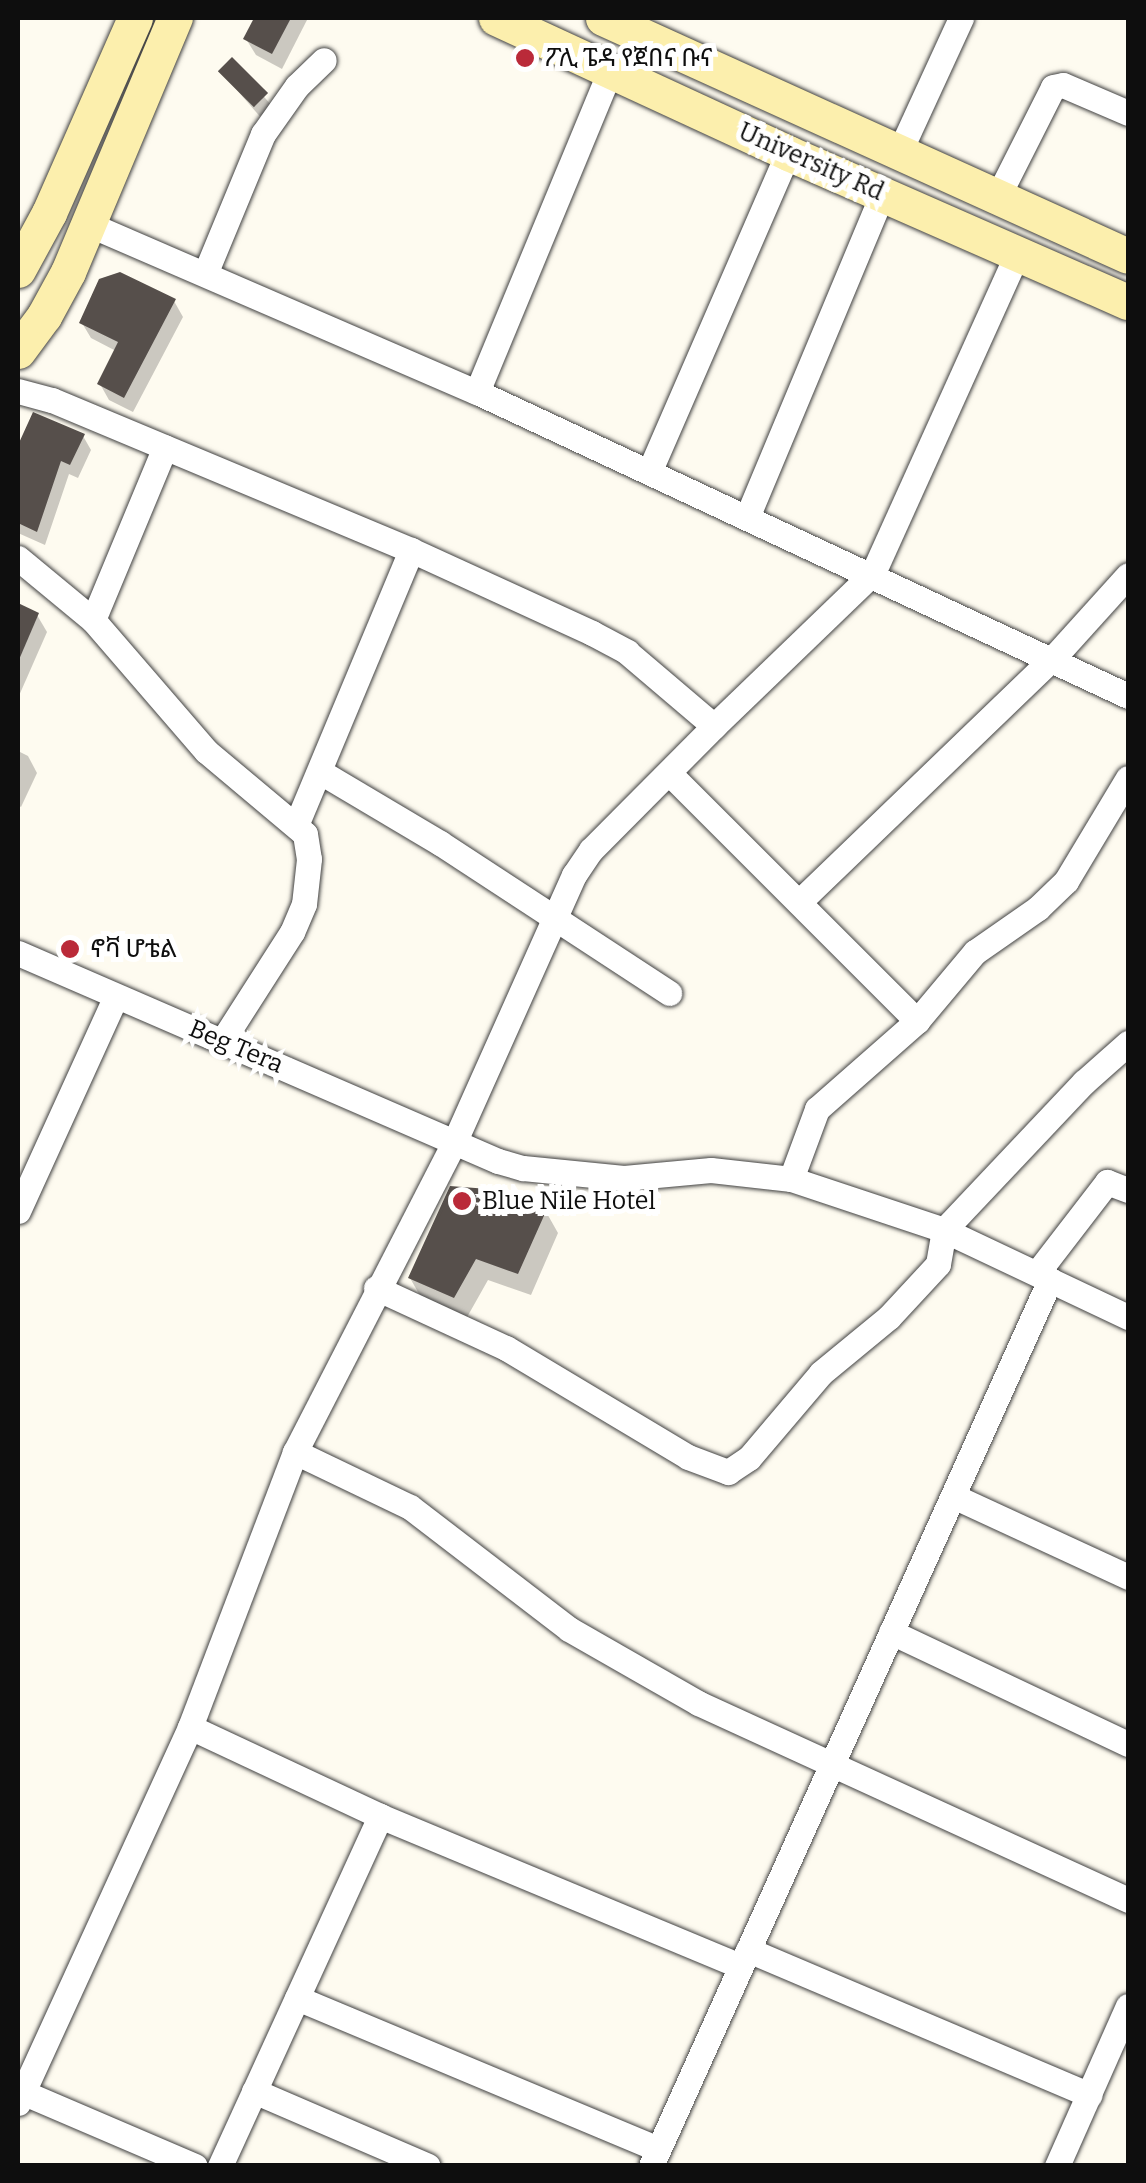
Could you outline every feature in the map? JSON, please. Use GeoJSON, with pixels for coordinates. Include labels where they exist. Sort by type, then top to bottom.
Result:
{"type":"FeatureCollection","features":[{"type":"Feature","properties":{"kind":"street"},"geometry":{"type":"LineString","coordinates":[[18,270],[49,213],[135,18]]}},
{"type":"Feature","properties":{"kind":"street"},"geometry":{"type":"LineString","coordinates":[[18,351],[44,316],[88,224],[175,18]]}},
{"type":"Feature","properties":{"kind":"street","name":"University Rd"},"geometry":{"type":"LineString","coordinates":[[496,18],[788,154],[1128,302]]}},
{"type":"Feature","properties":{"kind":"street","name":"University Rd"},"geometry":{"type":"LineString","coordinates":[[603,18],[1128,256]]}},
{"type":"Feature","properties":{"kind":"street"},"geometry":{"type":"LineString","coordinates":[[748,515],[898,155],[962,18]]}},
{"type":"Feature","properties":{"kind":"street"},"geometry":{"type":"LineString","coordinates":[[205,274],[263,134],[297,86],[324,60]]}},
{"type":"Feature","properties":{"kind":"street"},"geometry":{"type":"LineString","coordinates":[[477,392],[610,72]]}},
{"type":"Feature","properties":{"kind":"street"},"geometry":{"type":"LineString","coordinates":[[997,198],[1053,86],[1064,85],[1128,113]]}},
{"type":"Feature","properties":{"kind":"street"},"geometry":{"type":"LineString","coordinates":[[650,470],[788,154]]}},
{"type":"Feature","properties":{"kind":"street"},"geometry":{"type":"LineString","coordinates":[[49,213],[88,224],[477,392],[1054,657],[1128,696]]}},
{"type":"Feature","properties":{"kind":"street"},"geometry":{"type":"LineString","coordinates":[[195,2166],[20,2097],[190,1727],[295,1452],[376,1288],[454,1143],[582,862],[714,726],[872,573],[1017,254]]}},
{"type":"Feature","properties":{"kind":"street"},"geometry":{"type":"LineString","coordinates":[[18,391],[52,400],[411,550],[627,652],[714,726]]}},
{"type":"Feature","properties":{"kind":"street"},"geometry":{"type":"LineString","coordinates":[[94,620],[165,448]]}},
{"type":"Feature","properties":{"kind":"street"},"geometry":{"type":"LineString","coordinates":[[297,823],[322,773],[411,550]]}},
{"type":"Feature","properties":{"kind":"street"},"geometry":{"type":"LineString","coordinates":[[18,558],[94,620],[206,751],[306,834],[304,904],[292,932],[222,1040]]}},
{"type":"Feature","properties":{"kind":"street"},"geometry":{"type":"LineString","coordinates":[[798,902],[1054,657],[1128,575]]}},
{"type":"Feature","properties":{"kind":"street"},"geometry":{"type":"LineString","coordinates":[[322,773],[440,842],[669,994]]}},
{"type":"Feature","properties":{"kind":"street"},"geometry":{"type":"LineString","coordinates":[[669,773],[917,1021]]}},
{"type":"Feature","properties":{"kind":"street"},"geometry":{"type":"LineString","coordinates":[[791,1179],[817,1108],[917,1021],[976,952],[1038,908],[1066,881],[1128,778]]}},
{"type":"Feature","properties":{"kind":"street","name":"Beg Tera"},"geometry":{"type":"LineString","coordinates":[[18,953],[454,1143],[535,1170],[624,1178],[711,1170],[791,1179],[944,1230],[1128,1317]]}},
{"type":"Feature","properties":{"kind":"street"},"geometry":{"type":"LineString","coordinates":[[18,1211],[116,996]]}},
{"type":"Feature","properties":{"kind":"street"},"geometry":{"type":"LineString","coordinates":[[376,1288],[506,1348],[688,1457],[728,1472],[749,1458],[822,1374],[889,1317],[938,1264],[944,1230],[1084,1082],[1128,1042]]}},
{"type":"Feature","properties":{"kind":"street"},"geometry":{"type":"LineString","coordinates":[[297,1998],[654,2157],[952,1496],[1044,1276],[1107,1182],[1128,1190]]}},
{"type":"Feature","properties":{"kind":"street"},"geometry":{"type":"LineString","coordinates":[[295,1452],[410,1507],[569,1629],[698,1703],[1128,1900]]}},
{"type":"Feature","properties":{"kind":"street"},"geometry":{"type":"LineString","coordinates":[[952,1496],[1128,1577]]}},
{"type":"Feature","properties":{"kind":"street"},"geometry":{"type":"LineString","coordinates":[[891,1632],[1128,1744]]}},
{"type":"Feature","properties":{"kind":"street"},"geometry":{"type":"LineString","coordinates":[[190,1727],[380,1816],[1089,2095]]}},
{"type":"Feature","properties":{"kind":"street"},"geometry":{"type":"LineString","coordinates":[[220,2166],[380,1816]]}},
{"type":"Feature","properties":{"kind":"street"},"geometry":{"type":"LineString","coordinates":[[1057,2166],[1128,2006]]}},
{"type":"Feature","properties":{"kind":"street"},"geometry":{"type":"LineString","coordinates":[[254,2090],[428,2166]]}},
{"type":"Feature","properties":{"kind":"building"},"geometry":{"type":"Polygon","coordinates":[[[254,18],[291,18],[272,54],[243,39],[254,18]]]}},
{"type":"Feature","properties":{"kind":"building"},"geometry":{"type":"Polygon","coordinates":[[[232,57],[268,93],[254,107],[218,71],[232,57]]]}},
{"type":"Feature","properties":{"kind":"building"},"geometry":{"type":"Polygon","coordinates":[[[120,272],[176,299],[124,398],[97,384],[118,342],[79,323],[99,279],[120,272]]]}},
{"type":"Feature","properties":{"kind":"building"},"geometry":{"type":"Polygon","coordinates":[[[33,412],[85,434],[70,465],[61,461],[37,532],[18,523],[18,445],[33,412]]]}},
{"type":"Feature","properties":{"kind":"building"},"geometry":{"type":"Polygon","coordinates":[[[18,603],[39,613],[18,662],[18,603]]]}},
{"type":"Feature","properties":{"kind":"building"},"geometry":{"type":"Polygon","coordinates":[[[450,1186],[513,1191],[547,1209],[518,1274],[476,1259],[454,1298],[408,1278],[450,1186]]]}},
{"type":"Feature","properties":{"kind":"place","name":"ፖሊ ፔዳ የጀበና ቡና"},"geometry":{"type":"Point","coordinates":[525,58]}},
{"type":"Feature","properties":{"kind":"place","name":"ኖቫ ሆቴል"},"geometry":{"type":"Point","coordinates":[70,949]}},
{"type":"Feature","properties":{"kind":"place","name":"Blue Nile Hotel"},"geometry":{"type":"Point","coordinates":[462,1201]}}]}
